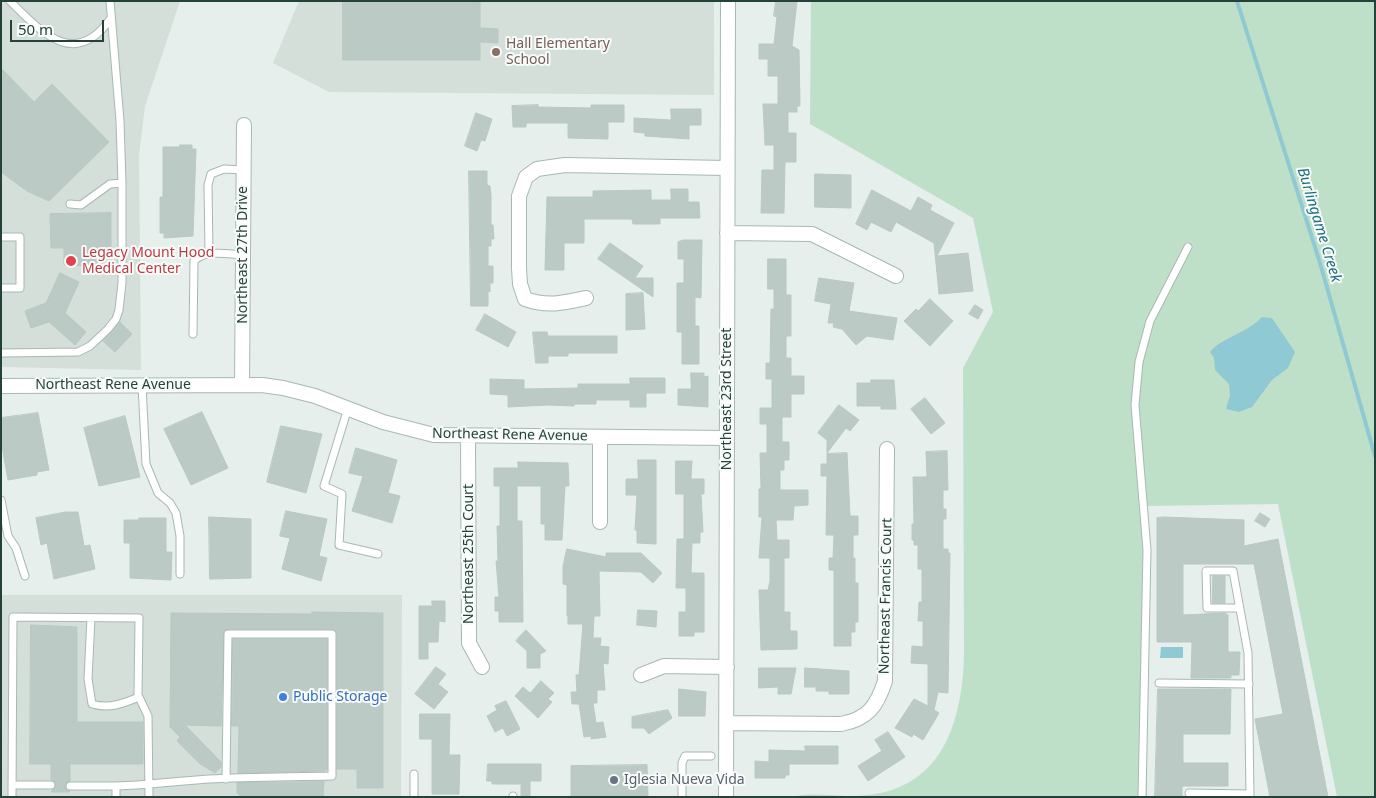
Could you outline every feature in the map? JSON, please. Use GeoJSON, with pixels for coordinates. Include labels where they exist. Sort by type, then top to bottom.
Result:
{"type":"FeatureCollection","features":[{"type":"Feature","properties":{"kind":"street","name":"Northeast 23rd Street"},"geometry":{"type":"LineString","coordinates":[[726,797],[728,1]]}},
{"type":"Feature","properties":{"kind":"street","name":"Northeast 27th Drive"},"geometry":{"type":"LineString","coordinates":[[242,385],[244,125]]}},
{"type":"Feature","properties":{"kind":"street"},"geometry":{"type":"LineString","coordinates":[[586,298],[558,304],[541,304],[525,299],[520,284],[519,196],[526,177],[537,169],[565,165],[727,168]]}},
{"type":"Feature","properties":{"kind":"street"},"geometry":{"type":"LineString","coordinates":[[727,233],[812,234],[896,276]]}},
{"type":"Feature","properties":{"kind":"street","name":"Northeast Rene Avenue"},"geometry":{"type":"LineString","coordinates":[[1,386],[242,385],[283,388],[413,431],[434,435],[468,437],[727,438]]}},
{"type":"Feature","properties":{"kind":"street","name":"Northeast 25th Court"},"geometry":{"type":"LineString","coordinates":[[468,437],[469,643],[482,667]]}},
{"type":"Feature","properties":{"kind":"street"},"geometry":{"type":"LineString","coordinates":[[600,437],[600,522]]}},
{"type":"Feature","properties":{"kind":"street","name":"Northeast Francis Court"},"geometry":{"type":"LineString","coordinates":[[726,723],[841,724],[856,721],[870,711],[880,697],[885,681],[887,449]]}},
{"type":"Feature","properties":{"kind":"street"},"geometry":{"type":"LineString","coordinates":[[641,675],[664,666],[727,667]]}},
{"type":"Feature","properties":{"kind":"lane"},"geometry":{"type":"LineString","coordinates":[[10,1],[42,33],[53,40],[66,43],[80,42],[93,38],[111,18]]}},
{"type":"Feature","properties":{"kind":"lane"},"geometry":{"type":"LineString","coordinates":[[1,352],[78,352],[90,346],[116,319],[122,283],[122,183],[120,121],[110,1]]}},
{"type":"Feature","properties":{"kind":"lane"},"geometry":{"type":"LineString","coordinates":[[209,254],[208,184],[211,174],[224,169],[243,170]]}},
{"type":"Feature","properties":{"kind":"lane"},"geometry":{"type":"LineString","coordinates":[[70,204],[81,205],[110,184],[122,183]]}},
{"type":"Feature","properties":{"kind":"lane"},"geometry":{"type":"LineString","coordinates":[[1,237],[20,237],[20,288],[1,288]]}},
{"type":"Feature","properties":{"kind":"lane"},"geometry":{"type":"LineString","coordinates":[[1142,797],[1147,550],[1136,405],[1139,362],[1150,321],[1188,246]]}},
{"type":"Feature","properties":{"kind":"lane"},"geometry":{"type":"LineString","coordinates":[[194,334],[194,262],[200,255],[243,255]]}},
{"type":"Feature","properties":{"kind":"lane"},"geometry":{"type":"LineString","coordinates":[[142,385],[146,464],[158,493],[170,502],[176,513],[180,536],[180,574]]}},
{"type":"Feature","properties":{"kind":"lane"},"geometry":{"type":"LineString","coordinates":[[348,408],[324,486],[342,494],[339,545],[378,554]]}},
{"type":"Feature","properties":{"kind":"lane"},"geometry":{"type":"LineString","coordinates":[[1,500],[8,536],[16,548],[24,576]]}},
{"type":"Feature","properties":{"kind":"lane"},"geometry":{"type":"LineString","coordinates":[[1189,793],[1250,795],[1248,653],[1233,571],[1206,571],[1207,608],[1239,608]]}},
{"type":"Feature","properties":{"kind":"lane"},"geometry":{"type":"LineString","coordinates":[[12,797],[14,617],[139,618],[139,697],[148,716],[150,797]]}},
{"type":"Feature","properties":{"kind":"lane"},"geometry":{"type":"LineString","coordinates":[[91,618],[88,679],[92,704],[105,708],[123,704],[139,697]]}},
{"type":"Feature","properties":{"kind":"lane"},"geometry":{"type":"LineString","coordinates":[[70,786],[149,786],[226,779],[332,776],[332,634],[228,634],[226,779]]}},
{"type":"Feature","properties":{"kind":"lane"},"geometry":{"type":"LineString","coordinates":[[1159,683],[1249,684]]}},
{"type":"Feature","properties":{"kind":"lane"},"geometry":{"type":"LineString","coordinates":[[682,797],[682,762],[685,756],[711,756]]}},
{"type":"Feature","properties":{"kind":"lane"},"geometry":{"type":"LineString","coordinates":[[414,774],[414,797]]}},
{"type":"Feature","properties":{"kind":"lane"},"geometry":{"type":"LineString","coordinates":[[12,785],[51,785]]}},
{"type":"Feature","properties":{"kind":"lane"},"geometry":{"type":"LineString","coordinates":[[116,786],[116,797]]}},
{"type":"Feature","properties":{"kind":"shaded area","name":"Legacy Mount Hood Medical Center"},"geometry":{"type":"Polygon","coordinates":[[[1,1],[180,1],[145,106],[139,155],[141,370],[1,367],[1,1]]]}},
{"type":"Feature","properties":{"kind":"shaded area","name":"Hall Elementary School"},"geometry":{"type":"Polygon","coordinates":[[[299,1],[714,1],[714,95],[329,92],[273,63],[299,1]]]}},
{"type":"Feature","properties":{"kind":"shaded area"},"geometry":{"type":"Polygon","coordinates":[[[1,595],[402,595],[401,797],[1,797],[1,595]]]}},
{"type":"Feature","properties":{"kind":"green space"},"geometry":{"type":"Polygon","coordinates":[[[811,1],[1375,1],[1375,797],[1337,797],[1278,504],[1148,506],[1147,797],[796,797],[806,795],[849,796],[879,793],[904,785],[924,772],[939,754],[950,733],[958,709],[964,655],[963,368],[993,312],[973,218],[810,124],[811,1]]]}},
{"type":"Feature","properties":{"kind":"water"},"geometry":{"type":"Polygon","coordinates":[[[1262,317],[1272,318],[1295,352],[1288,368],[1272,380],[1252,407],[1239,412],[1226,409],[1230,395],[1229,384],[1215,370],[1214,358],[1210,352],[1221,342],[1250,327],[1262,317]]]}},
{"type":"Feature","properties":{"kind":"water"},"geometry":{"type":"Polygon","coordinates":[[[1161,647],[1183,647],[1183,658],[1160,658],[1161,647]]]}},
{"type":"Feature","properties":{"kind":"building"},"geometry":{"type":"Polygon","coordinates":[[[343,1],[480,1],[480,28],[498,29],[498,43],[480,42],[480,60],[343,60],[343,1]]]}},
{"type":"Feature","properties":{"kind":"building"},"geometry":{"type":"Polygon","coordinates":[[[776,1],[797,1],[792,46],[799,50],[800,106],[797,106],[797,112],[788,112],[788,133],[796,133],[796,162],[785,162],[784,213],[761,213],[762,170],[774,170],[774,145],[765,145],[763,104],[778,104],[778,76],[768,76],[768,59],[759,59],[759,44],[774,44],[777,17],[774,16],[776,1]]]}},
{"type":"Feature","properties":{"kind":"building"},"geometry":{"type":"Polygon","coordinates":[[[1,68],[34,102],[52,84],[109,142],[49,201],[27,191],[1,172],[1,68]]]}},
{"type":"Feature","properties":{"kind":"building"},"geometry":{"type":"Polygon","coordinates":[[[538,105],[538,107],[591,108],[591,105],[624,105],[624,122],[608,122],[608,139],[568,138],[568,123],[526,123],[526,127],[513,127],[512,106],[538,105]]]}},
{"type":"Feature","properties":{"kind":"building"},"geometry":{"type":"Polygon","coordinates":[[[671,109],[701,109],[701,125],[689,125],[689,139],[645,136],[645,133],[634,132],[634,118],[671,120],[671,109]]]}},
{"type":"Feature","properties":{"kind":"building"},"geometry":{"type":"Polygon","coordinates":[[[476,113],[492,119],[485,141],[481,140],[477,151],[465,146],[476,113]]]}},
{"type":"Feature","properties":{"kind":"building"},"geometry":{"type":"Polygon","coordinates":[[[180,145],[192,145],[192,149],[196,149],[193,236],[164,238],[164,233],[160,233],[160,197],[163,197],[163,147],[180,147],[180,145]]]}},
{"type":"Feature","properties":{"kind":"building"},"geometry":{"type":"Polygon","coordinates":[[[469,171],[487,171],[487,185],[490,186],[491,225],[493,225],[494,239],[491,239],[491,246],[488,246],[488,266],[493,266],[493,283],[490,283],[490,292],[488,291],[488,306],[471,306],[469,171]]]}},
{"type":"Feature","properties":{"kind":"building"},"geometry":{"type":"Polygon","coordinates":[[[815,174],[851,175],[851,208],[815,207],[815,174]]]}},
{"type":"Feature","properties":{"kind":"building"},"geometry":{"type":"Polygon","coordinates":[[[671,189],[688,189],[688,202],[699,202],[700,218],[660,218],[660,224],[633,224],[632,219],[584,219],[584,243],[564,243],[564,270],[545,270],[547,197],[593,197],[593,191],[651,190],[651,200],[671,200],[671,189]]]}},
{"type":"Feature","properties":{"kind":"building"},"geometry":{"type":"Polygon","coordinates":[[[872,190],[911,211],[918,197],[932,205],[930,210],[954,223],[937,256],[968,253],[973,291],[939,294],[934,243],[896,222],[891,232],[871,222],[867,230],[856,224],[872,190]]]}},
{"type":"Feature","properties":{"kind":"building"},"geometry":{"type":"Polygon","coordinates":[[[111,213],[111,248],[98,248],[97,266],[64,265],[64,248],[51,248],[50,214],[111,213]]]}},
{"type":"Feature","properties":{"kind":"building"},"geometry":{"type":"Polygon","coordinates":[[[702,240],[701,298],[695,297],[695,326],[699,326],[699,364],[682,364],[682,332],[677,332],[677,283],[684,283],[684,259],[678,259],[678,242],[702,240]]]}},
{"type":"Feature","properties":{"kind":"building"},"geometry":{"type":"Polygon","coordinates":[[[610,243],[643,266],[635,278],[653,278],[653,297],[598,259],[610,243]]]}},
{"type":"Feature","properties":{"kind":"building"},"geometry":{"type":"Polygon","coordinates":[[[768,259],[786,259],[786,295],[791,295],[791,336],[786,336],[786,358],[791,358],[791,376],[804,376],[804,394],[791,394],[791,417],[782,417],[782,442],[789,442],[789,460],[784,460],[784,470],[780,470],[780,490],[808,490],[808,505],[794,506],[793,520],[776,520],[777,540],[789,540],[789,558],[784,558],[784,612],[790,612],[790,631],[797,631],[797,649],[761,650],[759,590],[768,590],[770,581],[770,558],[759,558],[762,517],[759,517],[759,489],[761,489],[760,453],[767,453],[767,424],[760,424],[760,408],[772,408],[772,379],[766,379],[766,363],[770,363],[771,309],[774,309],[774,289],[768,289],[768,259]]]}},
{"type":"Feature","properties":{"kind":"building"},"geometry":{"type":"Polygon","coordinates":[[[60,273],[79,282],[65,313],[86,332],[75,345],[49,322],[31,328],[25,311],[46,303],[60,273]]]}},
{"type":"Feature","properties":{"kind":"building"},"geometry":{"type":"Polygon","coordinates":[[[819,278],[854,283],[849,311],[897,318],[893,340],[867,336],[856,345],[842,329],[833,327],[834,323],[828,323],[831,304],[815,301],[819,278]]]}},
{"type":"Feature","properties":{"kind":"building"},"geometry":{"type":"Polygon","coordinates":[[[643,293],[645,329],[626,330],[626,294],[643,293]]]}},
{"type":"Feature","properties":{"kind":"building"},"geometry":{"type":"Polygon","coordinates":[[[930,299],[953,321],[930,346],[904,321],[930,299]]]}},
{"type":"Feature","properties":{"kind":"building"},"geometry":{"type":"Polygon","coordinates":[[[975,305],[983,310],[978,319],[969,314],[975,305]]]}},
{"type":"Feature","properties":{"kind":"building"},"geometry":{"type":"Polygon","coordinates":[[[485,314],[516,332],[508,347],[476,330],[485,314]]]}},
{"type":"Feature","properties":{"kind":"building"},"geometry":{"type":"Polygon","coordinates":[[[120,322],[132,334],[115,352],[103,341],[120,322]]]}},
{"type":"Feature","properties":{"kind":"building"},"geometry":{"type":"Polygon","coordinates":[[[533,332],[547,332],[548,336],[617,336],[617,353],[568,353],[568,356],[548,356],[548,363],[536,363],[533,332]]]}},
{"type":"Feature","properties":{"kind":"building"},"geometry":{"type":"Polygon","coordinates":[[[691,373],[704,373],[704,377],[708,376],[708,407],[678,405],[678,389],[691,389],[691,373]]]}},
{"type":"Feature","properties":{"kind":"building"},"geometry":{"type":"Polygon","coordinates":[[[630,378],[665,378],[665,393],[646,393],[646,407],[630,407],[630,400],[596,400],[596,404],[574,404],[574,406],[508,407],[508,395],[490,394],[490,379],[524,380],[524,389],[578,388],[578,384],[630,384],[630,378]]]}},
{"type":"Feature","properties":{"kind":"building"},"geometry":{"type":"Polygon","coordinates":[[[871,380],[894,380],[896,409],[881,409],[881,406],[857,406],[857,383],[871,383],[871,380]]]}},
{"type":"Feature","properties":{"kind":"building"},"geometry":{"type":"Polygon","coordinates":[[[925,398],[945,423],[931,434],[911,409],[925,398]]]}},
{"type":"Feature","properties":{"kind":"building"},"geometry":{"type":"Polygon","coordinates":[[[839,405],[859,420],[850,431],[846,428],[827,453],[827,440],[818,433],[839,405]]]}},
{"type":"Feature","properties":{"kind":"building"},"geometry":{"type":"Polygon","coordinates":[[[202,412],[228,468],[191,485],[164,429],[202,412]]]}},
{"type":"Feature","properties":{"kind":"building"},"geometry":{"type":"Polygon","coordinates":[[[38,413],[49,470],[37,472],[37,475],[8,480],[1,441],[1,418],[38,413]]]}},
{"type":"Feature","properties":{"kind":"building"},"geometry":{"type":"Polygon","coordinates":[[[125,416],[140,477],[99,486],[84,428],[125,416]]]}},
{"type":"Feature","properties":{"kind":"building"},"geometry":{"type":"Polygon","coordinates":[[[281,426],[322,434],[306,493],[267,482],[281,426]]]}},
{"type":"Feature","properties":{"kind":"building"},"geometry":{"type":"Polygon","coordinates":[[[356,448],[397,460],[388,493],[400,496],[392,523],[352,511],[363,476],[349,473],[356,448]]]}},
{"type":"Feature","properties":{"kind":"building"},"geometry":{"type":"Polygon","coordinates":[[[947,451],[948,490],[943,490],[943,509],[946,509],[946,519],[943,519],[943,549],[948,549],[948,553],[950,553],[948,693],[938,692],[934,710],[939,713],[923,740],[913,734],[912,737],[895,728],[914,699],[928,706],[928,664],[911,663],[912,646],[923,647],[923,621],[918,621],[919,602],[922,602],[922,569],[918,569],[918,545],[914,545],[914,540],[912,540],[912,524],[914,524],[913,477],[927,477],[926,452],[947,451]]]}},
{"type":"Feature","properties":{"kind":"building"},"geometry":{"type":"Polygon","coordinates":[[[847,453],[850,516],[858,516],[858,535],[853,535],[853,558],[855,558],[855,583],[858,583],[858,622],[855,622],[855,632],[851,632],[851,646],[834,646],[834,570],[829,570],[829,558],[833,558],[834,535],[826,535],[827,476],[821,476],[821,464],[827,464],[827,454],[847,453]]]}},
{"type":"Feature","properties":{"kind":"building"},"geometry":{"type":"Polygon","coordinates":[[[638,460],[656,460],[656,544],[637,543],[637,530],[635,530],[637,495],[626,495],[626,479],[638,479],[638,460]]]}},
{"type":"Feature","properties":{"kind":"building"},"geometry":{"type":"Polygon","coordinates":[[[676,461],[692,461],[691,479],[704,479],[704,494],[701,494],[703,532],[700,532],[700,543],[692,543],[691,573],[704,573],[704,632],[694,632],[694,636],[679,636],[679,612],[686,612],[686,588],[676,588],[677,539],[684,539],[684,494],[676,494],[676,461]]]}},
{"type":"Feature","properties":{"kind":"building"},"geometry":{"type":"Polygon","coordinates":[[[518,462],[568,463],[569,486],[565,486],[562,540],[545,540],[545,524],[541,524],[541,486],[517,486],[517,521],[522,521],[523,622],[499,622],[499,611],[495,611],[495,597],[499,597],[496,561],[498,561],[497,526],[500,526],[500,486],[494,486],[494,468],[518,468],[518,462]]]}},
{"type":"Feature","properties":{"kind":"building"},"geometry":{"type":"Polygon","coordinates":[[[286,511],[327,519],[319,556],[327,558],[321,581],[282,569],[290,538],[280,536],[286,511]]]}},
{"type":"Feature","properties":{"kind":"building"},"geometry":{"type":"Polygon","coordinates":[[[66,512],[78,512],[84,546],[90,545],[95,569],[54,579],[47,543],[41,545],[36,518],[66,512]]]}},
{"type":"Feature","properties":{"kind":"building"},"geometry":{"type":"Polygon","coordinates":[[[1260,513],[1270,519],[1265,527],[1255,521],[1260,513]]]}},
{"type":"Feature","properties":{"kind":"building"},"geometry":{"type":"Polygon","coordinates":[[[209,517],[251,519],[251,578],[210,579],[209,517]]]}},
{"type":"Feature","properties":{"kind":"building"},"geometry":{"type":"Polygon","coordinates":[[[139,518],[166,518],[166,552],[172,552],[171,580],[130,578],[130,543],[124,543],[124,520],[139,520],[139,518]]]}},
{"type":"Feature","properties":{"kind":"building"},"geometry":{"type":"Polygon","coordinates":[[[1157,518],[1244,520],[1244,546],[1278,539],[1328,797],[1270,797],[1255,719],[1283,714],[1254,564],[1183,564],[1183,615],[1225,613],[1228,615],[1228,652],[1240,652],[1239,675],[1231,675],[1231,678],[1191,678],[1192,642],[1157,642],[1157,518]]]}},
{"type":"Feature","properties":{"kind":"building"},"geometry":{"type":"Polygon","coordinates":[[[567,549],[606,557],[606,553],[641,553],[662,573],[653,583],[641,572],[599,571],[600,616],[594,616],[593,638],[601,638],[600,646],[609,647],[608,664],[603,663],[605,690],[597,690],[597,703],[593,703],[596,723],[603,722],[606,737],[591,739],[591,736],[584,737],[579,704],[572,704],[571,692],[577,692],[576,675],[579,675],[583,624],[568,624],[567,585],[563,584],[563,567],[567,549]]]}},
{"type":"Feature","properties":{"kind":"building"},"geometry":{"type":"Polygon","coordinates":[[[1213,576],[1225,576],[1225,603],[1213,603],[1213,576]]]}},
{"type":"Feature","properties":{"kind":"building"},"geometry":{"type":"Polygon","coordinates":[[[432,601],[445,601],[445,622],[439,621],[438,642],[428,642],[428,659],[419,659],[419,606],[432,606],[432,601]]]}},
{"type":"Feature","properties":{"kind":"building"},"geometry":{"type":"Polygon","coordinates":[[[638,610],[657,611],[656,627],[637,625],[638,610]]]}},
{"type":"Feature","properties":{"kind":"building"},"geometry":{"type":"Polygon","coordinates":[[[312,612],[383,613],[383,788],[357,788],[357,769],[337,769],[337,634],[334,629],[228,629],[224,631],[221,726],[185,725],[221,762],[221,767],[215,773],[199,763],[177,741],[180,737],[170,727],[171,613],[312,614],[312,612]]]}},
{"type":"Feature","properties":{"kind":"building"},"geometry":{"type":"Polygon","coordinates":[[[31,625],[77,627],[77,722],[143,722],[143,764],[70,764],[70,781],[65,786],[70,792],[51,792],[56,785],[51,780],[51,764],[30,764],[31,625]]]}},
{"type":"Feature","properties":{"kind":"building"},"geometry":{"type":"Polygon","coordinates":[[[526,630],[546,651],[540,654],[540,668],[527,668],[527,651],[516,641],[526,630]]]}},
{"type":"Feature","properties":{"kind":"building"},"geometry":{"type":"Polygon","coordinates":[[[233,639],[327,639],[327,769],[324,771],[238,773],[239,726],[232,726],[233,639]]]}},
{"type":"Feature","properties":{"kind":"building"},"geometry":{"type":"Polygon","coordinates":[[[436,667],[446,674],[438,684],[448,692],[434,709],[415,694],[436,667]]]}},
{"type":"Feature","properties":{"kind":"building"},"geometry":{"type":"Polygon","coordinates":[[[759,668],[796,668],[791,694],[778,694],[778,687],[759,688],[759,668]]]}},
{"type":"Feature","properties":{"kind":"building"},"geometry":{"type":"Polygon","coordinates":[[[805,668],[849,671],[849,694],[829,694],[829,691],[816,691],[816,687],[805,687],[805,668]]]}},
{"type":"Feature","properties":{"kind":"building"},"geometry":{"type":"Polygon","coordinates":[[[541,681],[554,693],[548,699],[552,702],[538,718],[515,696],[523,687],[530,693],[541,681]]]}},
{"type":"Feature","properties":{"kind":"building"},"geometry":{"type":"Polygon","coordinates":[[[679,689],[706,692],[705,716],[679,716],[679,689]]]}},
{"type":"Feature","properties":{"kind":"building"},"geometry":{"type":"Polygon","coordinates":[[[1158,689],[1231,689],[1230,734],[1183,734],[1183,763],[1228,763],[1228,786],[1182,786],[1182,797],[1155,797],[1158,689]]]}},
{"type":"Feature","properties":{"kind":"building"},"geometry":{"type":"Polygon","coordinates":[[[506,701],[520,729],[507,736],[503,728],[495,732],[487,716],[497,710],[495,706],[506,701]]]}},
{"type":"Feature","properties":{"kind":"building"},"geometry":{"type":"Polygon","coordinates":[[[668,710],[672,718],[649,734],[644,728],[632,728],[632,717],[668,710]]]}},
{"type":"Feature","properties":{"kind":"building"},"geometry":{"type":"Polygon","coordinates":[[[420,714],[450,714],[449,755],[460,755],[459,794],[432,794],[432,739],[420,739],[420,714]]]}},
{"type":"Feature","properties":{"kind":"building"},"geometry":{"type":"Polygon","coordinates":[[[888,732],[905,757],[868,781],[858,766],[882,751],[875,740],[888,732]]]}},
{"type":"Feature","properties":{"kind":"building"},"geometry":{"type":"Polygon","coordinates":[[[805,746],[838,746],[838,764],[789,764],[789,775],[785,775],[785,778],[755,778],[755,761],[769,762],[769,750],[805,751],[805,746]]]}},
{"type":"Feature","properties":{"kind":"building"},"geometry":{"type":"Polygon","coordinates":[[[488,764],[541,764],[541,781],[530,781],[530,797],[521,797],[521,784],[492,784],[492,781],[487,781],[488,764]]]}},
{"type":"Feature","properties":{"kind":"building","name":"Iglesia Nueva Vida"},"geometry":{"type":"Polygon","coordinates":[[[647,765],[648,797],[571,797],[571,766],[647,765]]]}},
{"type":"Feature","properties":{"kind":"building"},"geometry":{"type":"Polygon","coordinates":[[[324,782],[323,797],[242,797],[237,793],[237,783],[324,782]]]}},
{"type":"Feature","properties":{"kind":"waterway","name":"Burlingame Creek"},"geometry":{"type":"LineString","coordinates":[[1237,1],[1320,263],[1375,456]]}},
{"type":"Feature","properties":{"kind":"place","name":"Hall Elementary School"},"geometry":{"type":"Point","coordinates":[496,52]}},
{"type":"Feature","properties":{"kind":"place","name":"Legacy Mount Hood Medical Center"},"geometry":{"type":"Point","coordinates":[71,261]}},
{"type":"Feature","properties":{"kind":"place","name":"Public Storage"},"geometry":{"type":"Point","coordinates":[283,697]}},
{"type":"Feature","properties":{"kind":"place","name":"Iglesia Nueva Vida"},"geometry":{"type":"Point","coordinates":[614,780]}}]}
